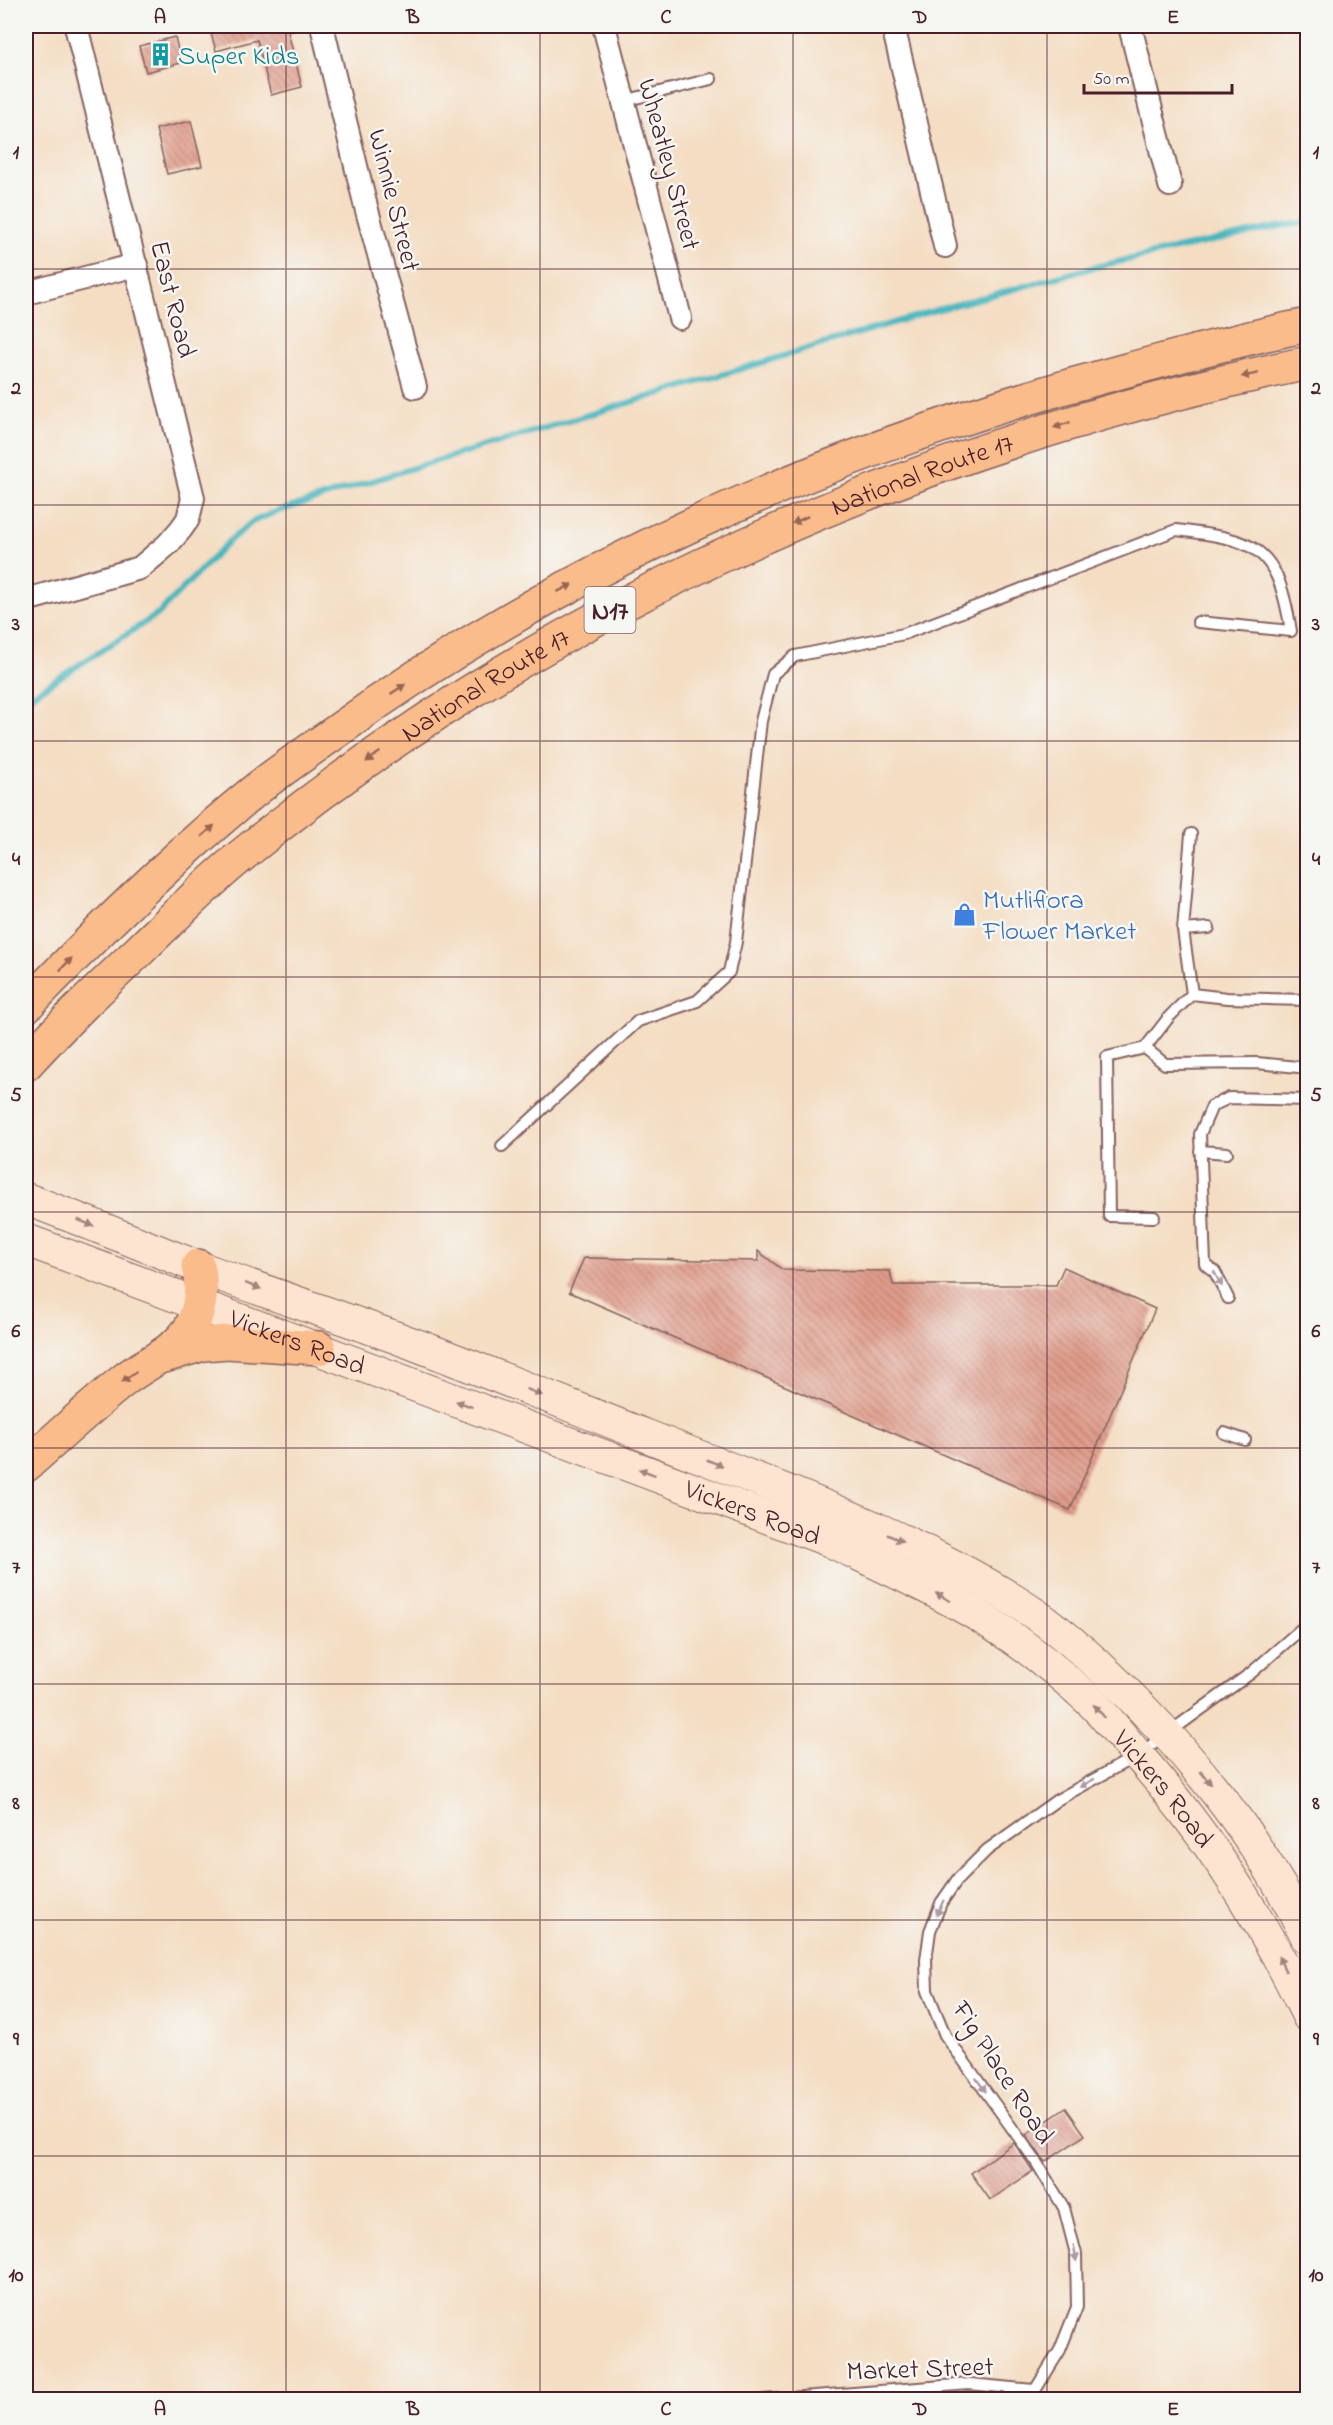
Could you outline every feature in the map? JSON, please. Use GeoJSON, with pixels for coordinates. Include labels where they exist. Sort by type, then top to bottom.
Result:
{"type":"FeatureCollection","features":[{"type":"Feature","properties":{"kind":"highway","name":"N17"},"geometry":{"type":"LineString","coordinates":[[26,1006],[102,926],[259,787],[366,709],[453,653],[554,593],[734,505],[832,465],[927,431],[1015,401],[1102,376],[1255,336],[1308,326]]}},
{"type":"Feature","properties":{"kind":"highway","name":"National Route 17"},"geometry":{"type":"LineString","coordinates":[[26,1064],[65,1021],[203,888],[253,847],[341,779],[439,712],[526,657],[611,609],[810,515],[941,464],[1087,416],[1210,383],[1308,363]]}},
{"type":"Feature","properties":{"kind":"highway"},"geometry":{"type":"LineString","coordinates":[[26,1465],[125,1379],[159,1358],[180,1339],[191,1326],[198,1305],[201,1289],[198,1266]]}},
{"type":"Feature","properties":{"kind":"highway"},"geometry":{"type":"LineString","coordinates":[[159,1358],[203,1344],[227,1342],[319,1348]]}},
{"type":"Feature","properties":{"kind":"main road","name":"Vickers Road"},"geometry":{"type":"LineString","coordinates":[[29,1200],[198,1266],[451,1359],[826,1508],[921,1550],[994,1589],[1036,1615],[1071,1641],[1117,1683],[1167,1734],[1209,1781],[1256,1847],[1292,1906],[1308,1939]]}},
{"type":"Feature","properties":{"kind":"main road","name":"Vickers Road"},"geometry":{"type":"LineString","coordinates":[[26,1239],[818,1536],[882,1566],[989,1623],[1037,1656],[1090,1702],[1171,1793],[1241,1891],[1271,1941],[1308,2016]]}},
{"type":"Feature","properties":{"kind":"street","name":"East Road"},"geometry":{"type":"LineString","coordinates":[[26,600],[140,568],[168,544],[184,524],[192,509],[193,498],[76,26]]}},
{"type":"Feature","properties":{"kind":"street","name":"Winnie Street"},"geometry":{"type":"LineString","coordinates":[[322,26],[365,203],[415,387]]}},
{"type":"Feature","properties":{"kind":"street","name":"Wheatley Street"},"geometry":{"type":"LineString","coordinates":[[604,26],[680,318]]}},
{"type":"Feature","properties":{"kind":"street"},"geometry":{"type":"LineString","coordinates":[[893,26],[945,246]]}},
{"type":"Feature","properties":{"kind":"street"},"geometry":{"type":"LineString","coordinates":[[1130,26],[1170,185]]}},
{"type":"Feature","properties":{"kind":"street"},"geometry":{"type":"LineString","coordinates":[[26,293],[136,265]]}},
{"type":"Feature","properties":{"kind":"lane"},"geometry":{"type":"LineString","coordinates":[[624,101],[711,79]]}},
{"type":"Feature","properties":{"kind":"lane"},"geometry":{"type":"LineString","coordinates":[[502,1146],[638,1021],[697,1001],[729,972],[736,942],[760,721],[772,674],[795,656],[904,634],[1176,530],[1224,536],[1259,550],[1274,570],[1286,600],[1291,631],[1198,622]]}},
{"type":"Feature","properties":{"kind":"lane"},"geometry":{"type":"LineString","coordinates":[[1191,834],[1183,930],[1192,994]]}},
{"type":"Feature","properties":{"kind":"lane"},"geometry":{"type":"LineString","coordinates":[[1183,930],[1209,928]]}},
{"type":"Feature","properties":{"kind":"lane"},"geometry":{"type":"LineString","coordinates":[[1192,994],[1227,998],[1308,1000]]}},
{"type":"Feature","properties":{"kind":"lane"},"geometry":{"type":"LineString","coordinates":[[1154,1217],[1109,1216],[1107,1057],[1145,1048],[1169,1017],[1192,994]]}},
{"type":"Feature","properties":{"kind":"lane"},"geometry":{"type":"LineString","coordinates":[[1145,1048],[1166,1065],[1257,1063],[1308,1068]]}},
{"type":"Feature","properties":{"kind":"lane"},"geometry":{"type":"LineString","coordinates":[[1228,1298],[1215,1272],[1205,1264],[1200,1134],[1212,1106],[1229,1098],[1308,1100]]}},
{"type":"Feature","properties":{"kind":"lane"},"geometry":{"type":"LineString","coordinates":[[1200,1151],[1227,1153]]}},
{"type":"Feature","properties":{"kind":"lane"},"geometry":{"type":"LineString","coordinates":[[1224,1433],[1245,1440]]}},
{"type":"Feature","properties":{"kind":"lane","name":"Fig Place Road"},"geometry":{"type":"LineString","coordinates":[[1031,2395],[1060,2350],[1077,2307],[1076,2254],[1064,2208],[1047,2179],[945,2035],[927,1991],[926,1960],[930,1931],[941,1903],[957,1880],[987,1850],[1057,1800],[1138,1755],[1251,1673],[1308,1623]]}},
{"type":"Feature","properties":{"kind":"lane","name":"Market Street"},"geometry":{"type":"LineString","coordinates":[[763,2400],[970,2384],[1031,2395]]}},
{"type":"Feature","properties":{"kind":"building"},"geometry":{"type":"Polygon","coordinates":[[[209,26],[292,26],[293,31],[288,32],[302,87],[271,95],[257,40],[216,51],[209,26]]]}},
{"type":"Feature","properties":{"kind":"building","name":"Super Kids"},"geometry":{"type":"Polygon","coordinates":[[[175,37],[181,63],[146,72],[139,46],[175,37]]]}},
{"type":"Feature","properties":{"kind":"building"},"geometry":{"type":"Polygon","coordinates":[[[191,121],[202,166],[167,174],[156,129],[191,121]]]}},
{"type":"Feature","properties":{"kind":"building"},"geometry":{"type":"Polygon","coordinates":[[[758,1251],[783,1270],[890,1271],[893,1285],[1056,1285],[1064,1267],[1155,1309],[1070,1510],[569,1292],[584,1258],[758,1261],[758,1251]]]}},
{"type":"Feature","properties":{"kind":"building"},"geometry":{"type":"Polygon","coordinates":[[[1066,2108],[1085,2135],[1045,2162],[1026,2135],[1066,2108]]]}},
{"type":"Feature","properties":{"kind":"building"},"geometry":{"type":"Polygon","coordinates":[[[1014,2143],[1033,2171],[990,2200],[971,2173],[1014,2143]]]}},
{"type":"Feature","properties":{"kind":"waterway"},"geometry":{"type":"LineString","coordinates":[[26,699],[158,614],[229,541],[252,522],[273,513],[403,471],[936,310],[1099,266],[1308,222]]}},
{"type":"Feature","properties":{"kind":"place","name":"Super Kids"},"geometry":{"type":"Point","coordinates":[160,55]}},
{"type":"Feature","properties":{"kind":"place","name":"Mutliflora Flower Market"},"geometry":{"type":"Point","coordinates":[965,915]}}]}
